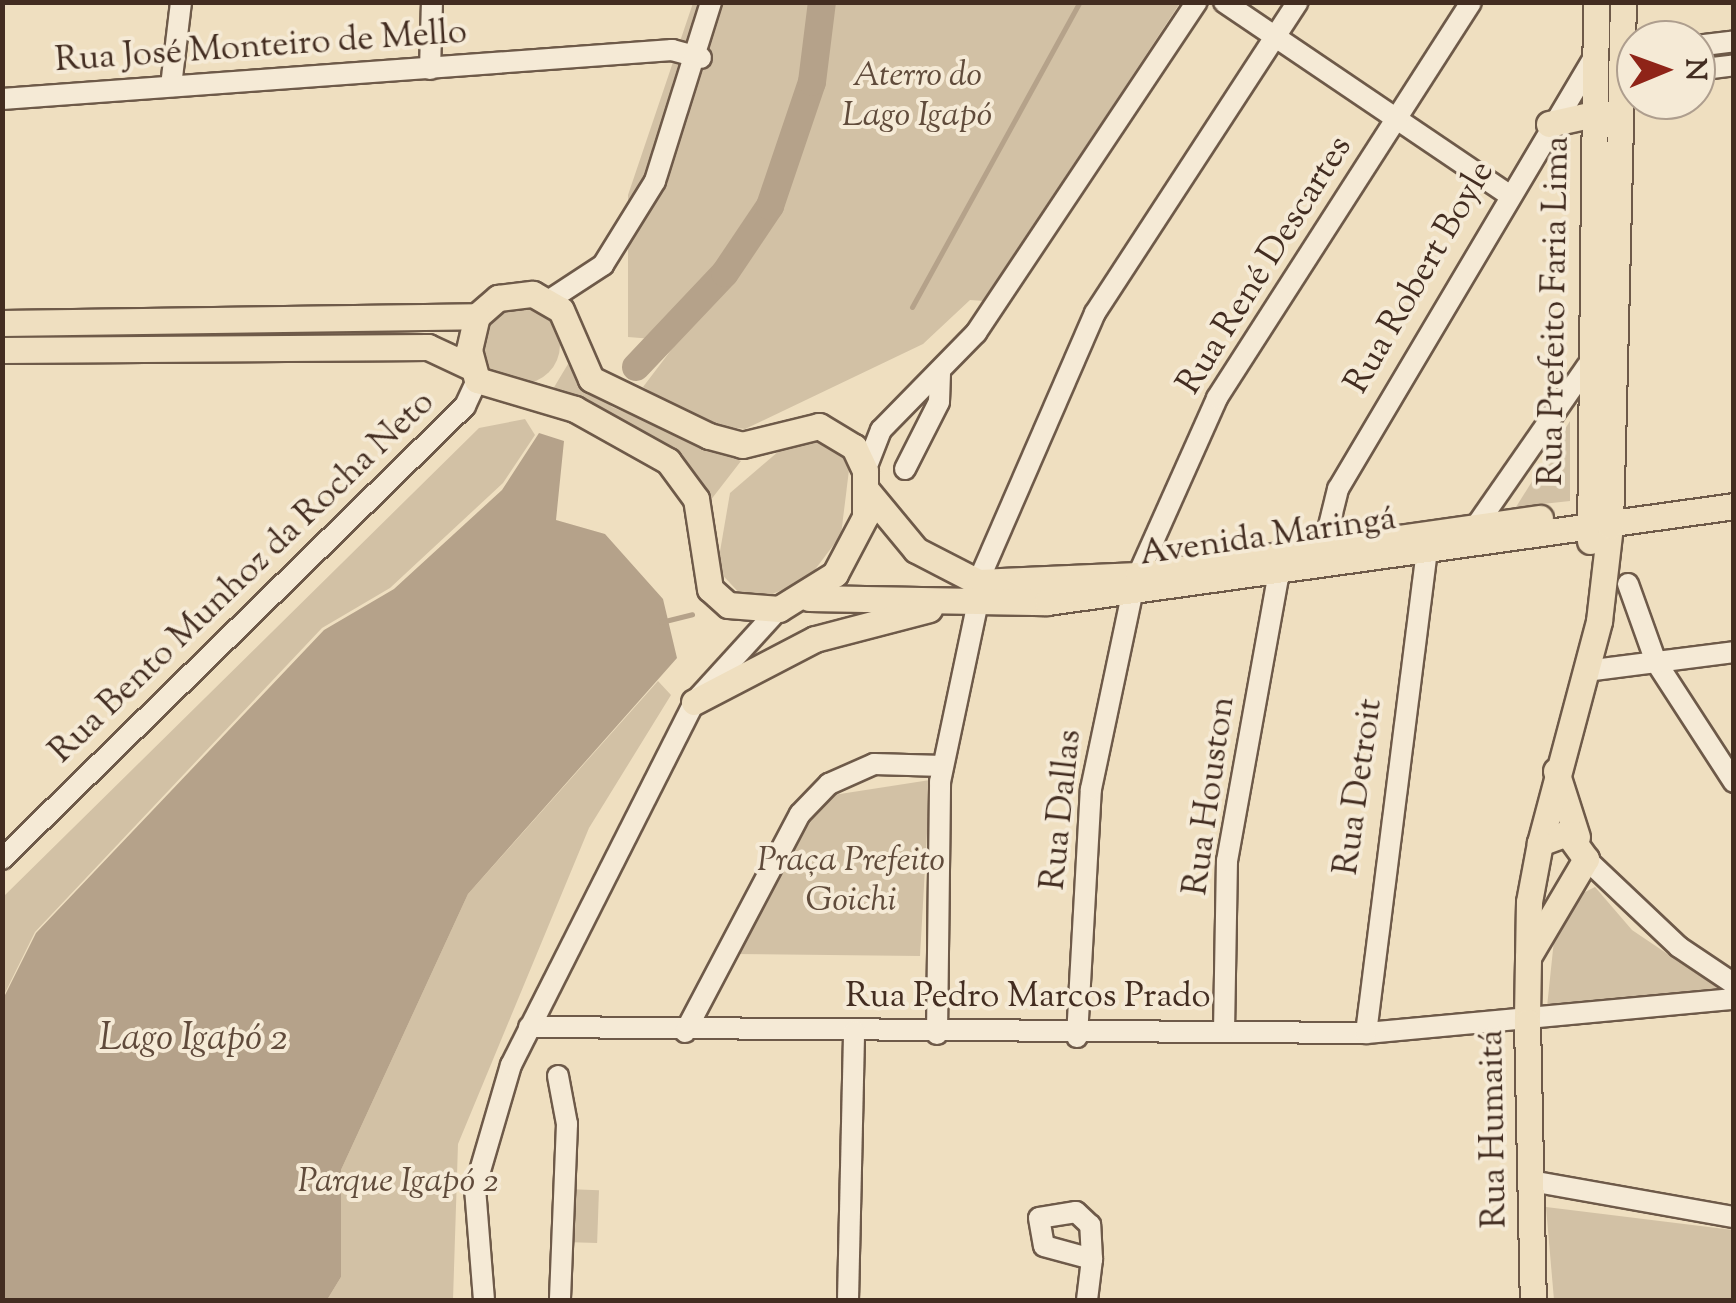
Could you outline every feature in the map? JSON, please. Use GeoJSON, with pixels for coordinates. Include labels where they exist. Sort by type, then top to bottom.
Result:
{"type":"FeatureCollection","features":[{"type":"Feature","properties":{"kind":"main road","name":"Rua Prefeito Faria Lima"},"geometry":{"type":"LineString","coordinates":[[1596,2],[1616,49]]}},
{"type":"Feature","properties":{"kind":"main road","name":"Rua Prefeito Faria Lima"},"geometry":{"type":"LineString","coordinates":[[1599,519],[1587,366],[1594,114],[1616,77]]}},
{"type":"Feature","properties":{"kind":"main road"},"geometry":{"type":"LineString","coordinates":[[1549,124],[1594,114]]}},
{"type":"Feature","properties":{"kind":"main road","name":"Rua Prefeito Faria Lima"},"geometry":{"type":"LineString","coordinates":[[1599,621],[1599,519],[1620,120]]}},
{"type":"Feature","properties":{"kind":"main road"},"geometry":{"type":"LineString","coordinates":[[2,323],[478,316],[516,294],[548,301]]}},
{"type":"Feature","properties":{"kind":"main road","name":"Avenida Maringá"},"geometry":{"type":"LineString","coordinates":[[548,301],[574,340],[591,379],[728,444],[818,426],[854,447],[867,481],[916,550],[972,595]]}},
{"type":"Feature","properties":{"kind":"main road"},"geometry":{"type":"LineString","coordinates":[[2,350],[428,347],[474,374],[478,316]]}},
{"type":"Feature","properties":{"kind":"main road","name":"Avenida Maringá"},"geometry":{"type":"LineString","coordinates":[[474,374],[512,396],[576,409],[668,461],[696,499],[710,589],[750,612],[780,609],[809,598],[972,595],[1279,573],[1427,550],[1734,491]]}},
{"type":"Feature","properties":{"kind":"main road","name":"Avenida Maringá"},"geometry":{"type":"LineString","coordinates":[[809,598],[852,549],[867,481]]}},
{"type":"Feature","properties":{"kind":"main road","name":"Avenida Maringá"},"geometry":{"type":"LineString","coordinates":[[1135,584],[1324,546],[1476,526],[1734,506]]}},
{"type":"Feature","properties":{"kind":"main road"},"geometry":{"type":"LineString","coordinates":[[694,702],[815,639],[972,595]]}},
{"type":"Feature","properties":{"kind":"main road","name":"Rua Humaitá"},"geometry":{"type":"LineString","coordinates":[[1533,1300],[1527,1022],[1528,957],[1538,853],[1556,770],[1599,621]]}},
{"type":"Feature","properties":{"kind":"main road"},"geometry":{"type":"LineString","coordinates":[[1556,770],[1578,863]]}},
{"type":"Feature","properties":{"kind":"main road"},"geometry":{"type":"LineString","coordinates":[[1557,832],[1578,863],[1543,876],[1538,853],[1557,832]]}},
{"type":"Feature","properties":{"kind":"main road","name":"Rua Humaitá"},"geometry":{"type":"LineString","coordinates":[[1528,957],[1578,863]]}},
{"type":"Feature","properties":{"kind":"street"},"geometry":{"type":"LineString","coordinates":[[172,86],[181,2]]}},
{"type":"Feature","properties":{"kind":"street"},"geometry":{"type":"LineString","coordinates":[[430,69],[432,2]]}},
{"type":"Feature","properties":{"kind":"street"},"geometry":{"type":"LineString","coordinates":[[548,301],[603,265],[622,239],[677,134],[701,58],[712,2]]}},
{"type":"Feature","properties":{"kind":"street"},"geometry":{"type":"LineString","coordinates":[[867,481],[880,430],[976,333],[1197,2]]}},
{"type":"Feature","properties":{"kind":"street"},"geometry":{"type":"LineString","coordinates":[[1224,2],[1506,193]]}},
{"type":"Feature","properties":{"kind":"street"},"geometry":{"type":"LineString","coordinates":[[937,1034],[943,766],[972,595],[1095,313],[1298,2]]}},
{"type":"Feature","properties":{"kind":"street","name":"Rua René Descartes"},"geometry":{"type":"LineString","coordinates":[[1135,584],[1218,398],[1471,2]]}},
{"type":"Feature","properties":{"kind":"street","name":"Rua José Monteiro de Mello"},"geometry":{"type":"LineString","coordinates":[[2,98],[672,50],[701,58]]}},
{"type":"Feature","properties":{"kind":"street","name":"Rua Robert Boyle"},"geometry":{"type":"LineString","coordinates":[[1324,546],[1338,489],[1506,193],[1549,124],[1616,71]]}},
{"type":"Feature","properties":{"kind":"street"},"geometry":{"type":"LineString","coordinates":[[1476,526],[1587,366]]}},
{"type":"Feature","properties":{"kind":"street"},"geometry":{"type":"LineString","coordinates":[[904,470],[939,402],[940,372]]}},
{"type":"Feature","properties":{"kind":"street","name":"Rua Bento Munhoz da Rocha Neto"},"geometry":{"type":"LineString","coordinates":[[2,859],[465,406],[474,374]]}},
{"type":"Feature","properties":{"kind":"street"},"geometry":{"type":"LineString","coordinates":[[1499,498],[1515,521]]}},
{"type":"Feature","properties":{"kind":"street","name":"Rua Detroit"},"geometry":{"type":"LineString","coordinates":[[1366,1033],[1427,550]]}},
{"type":"Feature","properties":{"kind":"street","name":"Rua Houston"},"geometry":{"type":"LineString","coordinates":[[1224,1030],[1228,861],[1279,573]]}},
{"type":"Feature","properties":{"kind":"street","name":"Rua Dallas"},"geometry":{"type":"LineString","coordinates":[[1077,1037],[1091,789],[1135,584]]}},
{"type":"Feature","properties":{"kind":"street"},"geometry":{"type":"LineString","coordinates":[[1628,584],[1656,662],[1734,782]]}},
{"type":"Feature","properties":{"kind":"street"},"geometry":{"type":"LineString","coordinates":[[484,1300],[474,1267],[475,1188],[529,1027],[694,702],[780,609]]}},
{"type":"Feature","properties":{"kind":"street"},"geometry":{"type":"LineString","coordinates":[[1586,671],[1734,652]]}},
{"type":"Feature","properties":{"kind":"street"},"geometry":{"type":"LineString","coordinates":[[685,1032],[800,814],[829,784],[874,764],[943,766]]}},
{"type":"Feature","properties":{"kind":"street"},"geometry":{"type":"LineString","coordinates":[[1578,863],[1606,876],[1734,984]]}},
{"type":"Feature","properties":{"kind":"street","name":"Rua Pedro Marcos Prado"},"geometry":{"type":"LineString","coordinates":[[529,1027],[1077,1037],[1224,1030],[1366,1033],[1527,1022],[1734,999]]}},
{"type":"Feature","properties":{"kind":"street"},"geometry":{"type":"LineString","coordinates":[[848,1300],[854,1030]]}},
{"type":"Feature","properties":{"kind":"street"},"geometry":{"type":"LineString","coordinates":[[558,1076],[568,1124],[560,1300]]}},
{"type":"Feature","properties":{"kind":"street"},"geometry":{"type":"LineString","coordinates":[[1531,1181],[1734,1217]]}},
{"type":"Feature","properties":{"kind":"street"},"geometry":{"type":"LineString","coordinates":[[1087,1300],[1092,1259]]}},
{"type":"Feature","properties":{"kind":"green space","name":"Aterro do Lago Igapó"},"geometry":{"type":"Polygon","coordinates":[[[693,3],[1180,3],[984,301],[970,300],[923,344],[745,429],[711,425],[643,387],[678,341],[628,337],[628,195],[693,3]]]}},
{"type":"Feature","properties":{"kind":"green space"},"geometry":{"type":"Polygon","coordinates":[[[513,306],[529,306],[554,323],[560,345],[554,367],[543,378],[529,384],[513,384],[488,367],[482,353],[482,337],[499,312],[513,306]]]}},
{"type":"Feature","properties":{"kind":"green space"},"geometry":{"type":"Polygon","coordinates":[[[568,364],[612,407],[741,461],[710,501],[677,453],[553,389],[568,364]]]}},
{"type":"Feature","properties":{"kind":"green space"},"geometry":{"type":"Polygon","coordinates":[[[525,419],[535,435],[503,483],[390,588],[322,628],[35,932],[3,997],[3,897],[479,428],[525,419]]]}},
{"type":"Feature","properties":{"kind":"green space"},"geometry":{"type":"Polygon","coordinates":[[[1570,421],[1570,501],[1516,507],[1570,421]]]}},
{"type":"Feature","properties":{"kind":"green space"},"geometry":{"type":"Polygon","coordinates":[[[817,439],[839,450],[849,470],[841,535],[808,579],[763,598],[742,596],[717,569],[730,493],[779,451],[817,439]]]}},
{"type":"Feature","properties":{"kind":"green space","name":"Parque Igapó 2"},"geometry":{"type":"Polygon","coordinates":[[[658,681],[671,695],[589,828],[458,1144],[453,1300],[327,1300],[341,1277],[341,1170],[468,894],[658,681]]]}},
{"type":"Feature","properties":{"kind":"green space","name":"Praça Prefeito Goichi"},"geometry":{"type":"Polygon","coordinates":[[[930,780],[920,956],[732,954],[802,819],[827,796],[930,780]]]}},
{"type":"Feature","properties":{"kind":"green space"},"geometry":{"type":"Polygon","coordinates":[[[1595,887],[1632,930],[1718,988],[1547,1007],[1554,940],[1575,897],[1595,887]]]}},
{"type":"Feature","properties":{"kind":"green space"},"geometry":{"type":"Polygon","coordinates":[[[566,1189],[599,1190],[597,1243],[564,1242],[566,1189]]]}},
{"type":"Feature","properties":{"kind":"green space"},"geometry":{"type":"Polygon","coordinates":[[[1546,1207],[1733,1230],[1733,1300],[1554,1300],[1546,1207]]]}},
{"type":"Feature","properties":{"kind":"water","name":"Lago Igapó 2"},"geometry":{"type":"Polygon","coordinates":[[[539,433],[564,441],[556,520],[605,534],[663,599],[677,658],[468,894],[341,1170],[341,1277],[327,1300],[3,1300],[3,999],[36,933],[324,630],[394,589],[502,490],[539,433]]]}},
{"type":"Feature","properties":{"kind":"waterway"},"geometry":{"type":"LineString","coordinates":[[636,367],[725,273],[770,206],[812,82],[822,2]]}},
{"type":"Feature","properties":{"kind":"waterway"},"geometry":{"type":"LineString","coordinates":[[912,307],[1080,2]]}},
{"type":"Feature","properties":{"kind":"waterway"},"geometry":{"type":"LineString","coordinates":[[661,622],[692,614]]}}]}
